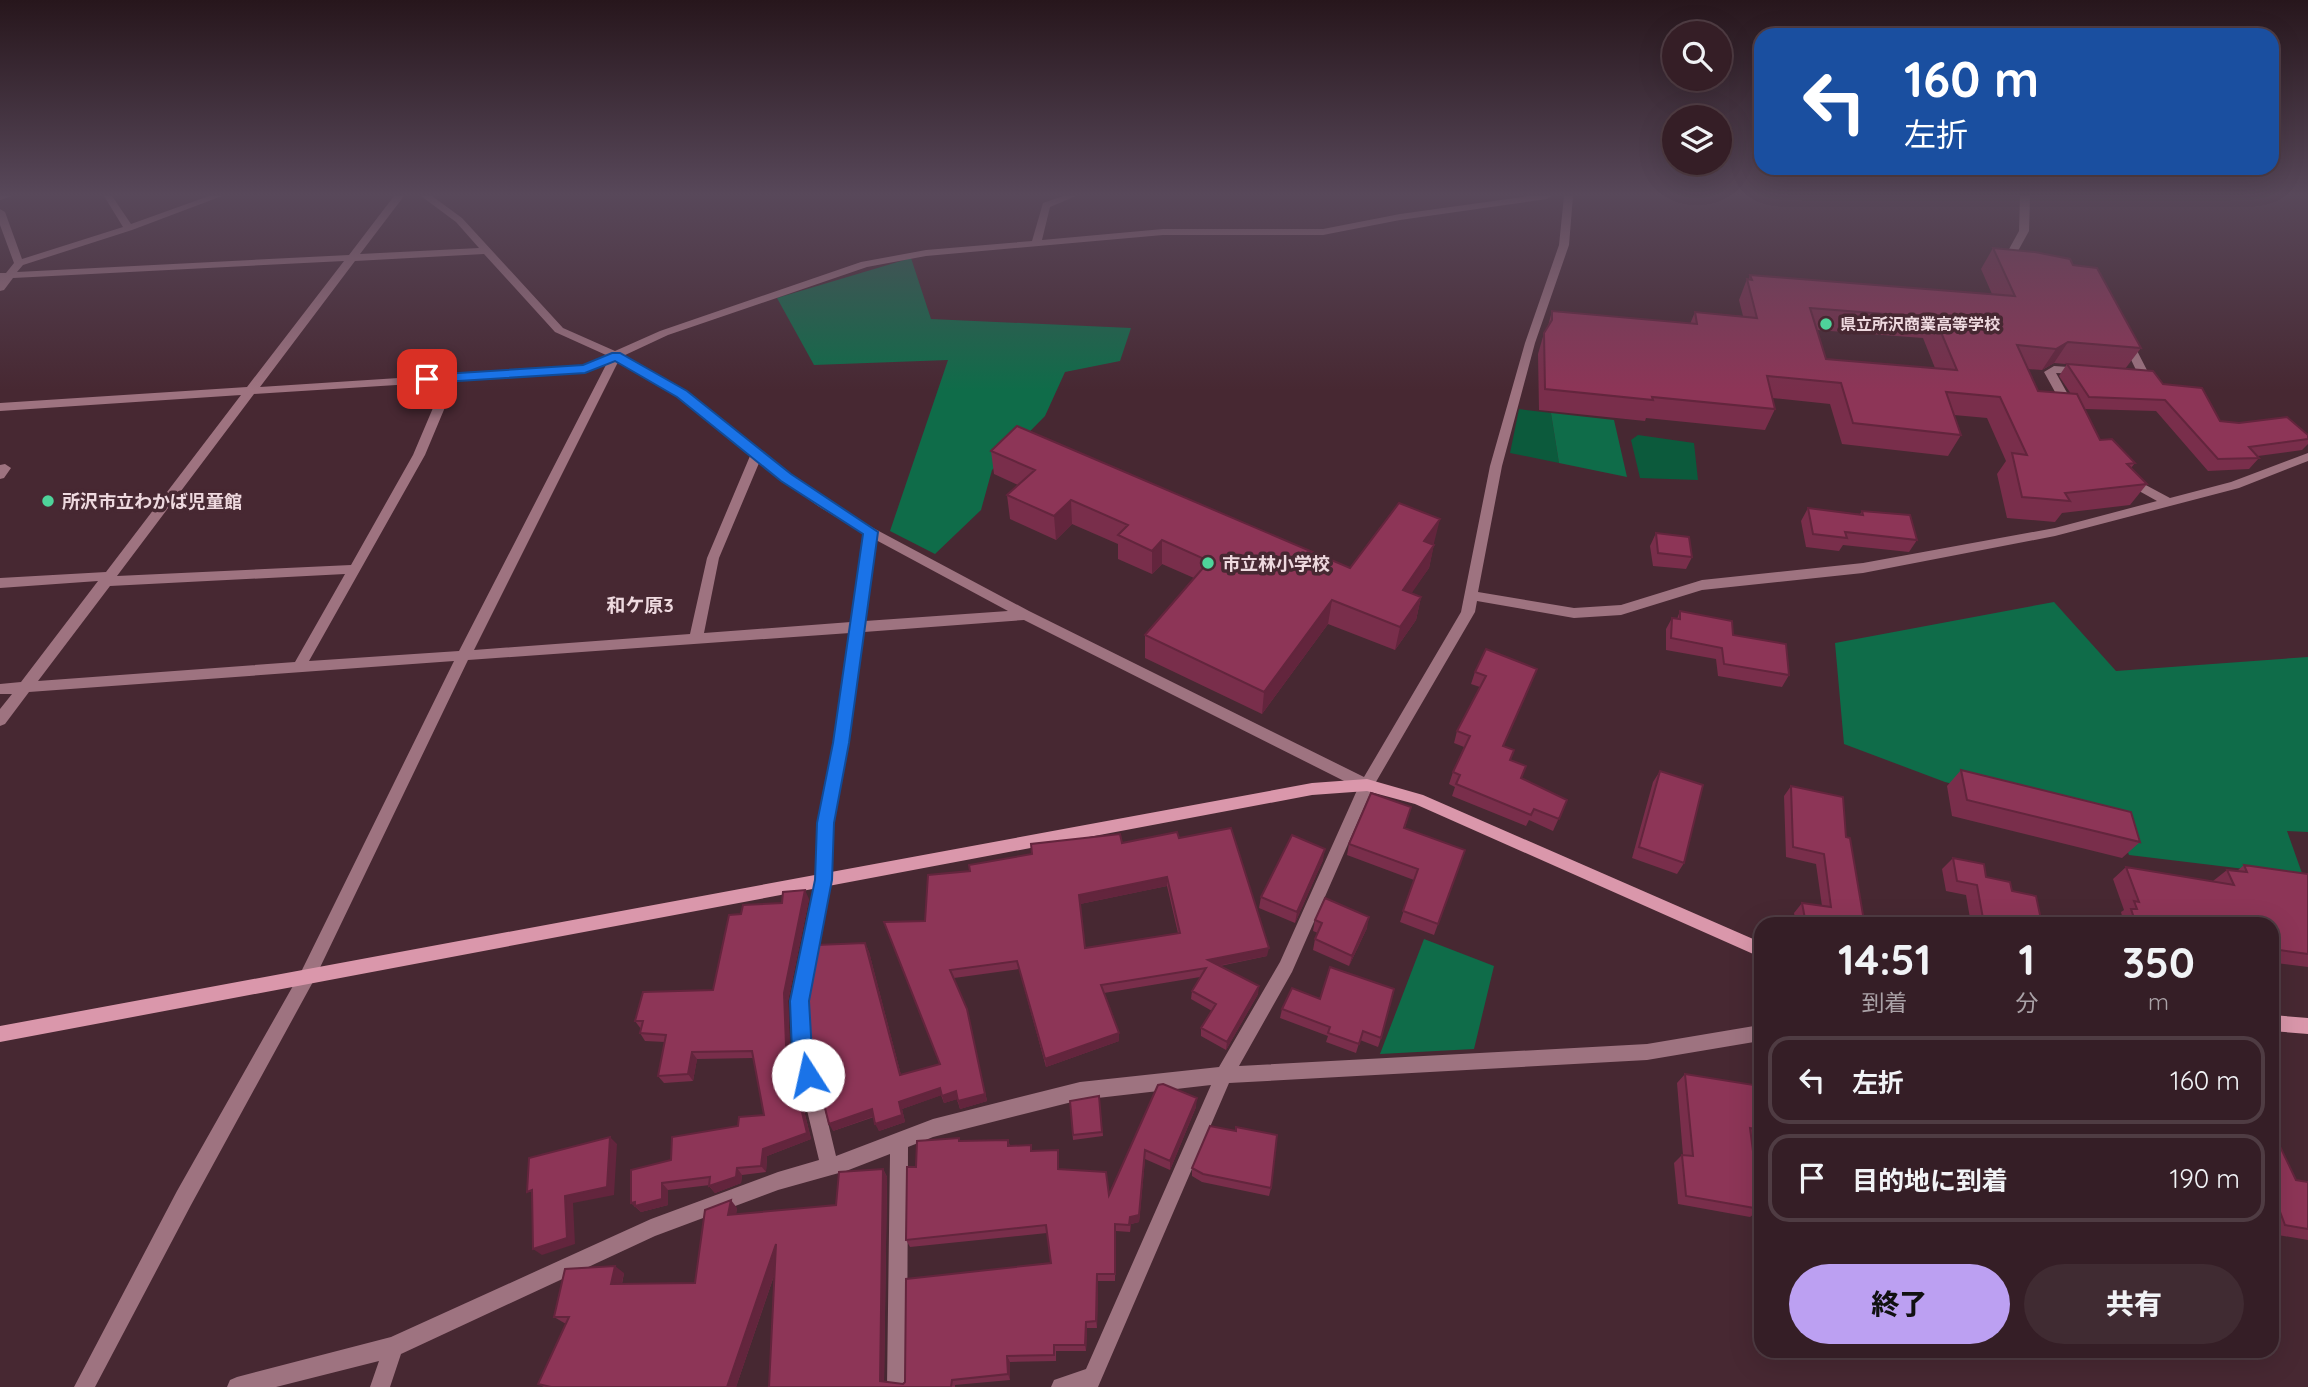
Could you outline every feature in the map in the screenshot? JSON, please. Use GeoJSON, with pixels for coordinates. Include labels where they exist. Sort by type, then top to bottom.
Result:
{"type":"FeatureCollection","features":[{"type":"Feature","properties":{"kind":"street"},"geometry":{"type":"LineString","coordinates":[[0,288],[19,263],[26,261]]}},
{"type":"Feature","properties":{"kind":"street"},"geometry":{"type":"LineString","coordinates":[[0,276],[298,261]]}},
{"type":"Feature","properties":{"kind":"street"},"geometry":{"type":"LineString","coordinates":[[0,720],[351,261]]}},
{"type":"Feature","properties":{"kind":"street"},"geometry":{"type":"LineString","coordinates":[[493,261],[559,330],[616,356],[682,394],[756,455],[871,532],[1024,614],[1367,785],[1419,799],[1754,947]]}},
{"type":"Feature","properties":{"kind":"street"},"geometry":{"type":"LineString","coordinates":[[0,407],[585,369],[664,333],[865,264],[883,261]]}},
{"type":"Feature","properties":{"kind":"street"},"geometry":{"type":"LineString","coordinates":[[1061,1387],[1090,1382],[1224,1075],[1286,967],[1367,785],[1468,612],[1496,466],[1530,343],[1559,261]]}},
{"type":"Feature","properties":{"kind":"street"},"geometry":{"type":"LineString","coordinates":[[2008,261],[2009,264],[2025,268]]}},
{"type":"Feature","properties":{"kind":"street"},"geometry":{"type":"LineString","coordinates":[[2118,324],[2143,374],[2120,376]]}},
{"type":"Feature","properties":{"kind":"street"},"geometry":{"type":"LineString","coordinates":[[84,1387],[184,1198],[308,975],[464,655],[616,356]]}},
{"type":"Feature","properties":{"kind":"street"},"geometry":{"type":"LineString","coordinates":[[2073,414],[2050,372],[2060,369],[2096,373]]}},
{"type":"Feature","properties":{"kind":"street"},"geometry":{"type":"LineString","coordinates":[[299,667],[419,456],[452,377]]}},
{"type":"Feature","properties":{"kind":"street"},"geometry":{"type":"LineString","coordinates":[[696,638],[713,558],[756,455]]}},
{"type":"Feature","properties":{"kind":"street"},"geometry":{"type":"LineString","coordinates":[[1472,596],[1574,613],[1620,610],[1702,585],[1876,566],[2056,532],[2165,501],[2235,485],[2257,474],[2308,457]]}},
{"type":"Feature","properties":{"kind":"street"},"geometry":{"type":"LineString","coordinates":[[0,469],[5,468],[0,475]]}},
{"type":"Feature","properties":{"kind":"street"},"geometry":{"type":"LineString","coordinates":[[2121,476],[2165,501]]}},
{"type":"Feature","properties":{"kind":"street"},"geometry":{"type":"LineString","coordinates":[[830,1167],[802,1052],[799,1001],[824,880],[826,823],[871,532]]}},
{"type":"Feature","properties":{"kind":"street"},"geometry":{"type":"LineString","coordinates":[[0,583],[354,569]]}},
{"type":"Feature","properties":{"kind":"street"},"geometry":{"type":"LineString","coordinates":[[0,689],[1024,614]]}},
{"type":"Feature","properties":{"kind":"street"},"geometry":{"type":"LineString","coordinates":[[0,1034],[1312,789],[1367,785]]}},
{"type":"Feature","properties":{"kind":"street"},"geometry":{"type":"LineString","coordinates":[[2279,1024],[2308,1026]]}},
{"type":"Feature","properties":{"kind":"street"},"geometry":{"type":"LineString","coordinates":[[237,1387],[393,1347],[652,1228],[778,1181],[899,1144],[933,1129],[1080,1091],[1224,1075],[1647,1052],[1754,1034]]}},
{"type":"Feature","properties":{"kind":"street"},"geometry":{"type":"LineString","coordinates":[[897,1387],[899,1144]]}},
{"type":"Feature","properties":{"kind":"street"},"geometry":{"type":"LineString","coordinates":[[380,1387],[393,1347]]}},
{"type":"Feature","properties":{"kind":"green space"},"geometry":{"type":"Polygon","coordinates":[[[902,261],[912,261],[931,319],[1131,328],[1120,361],[1065,372],[1045,416],[992,470],[981,510],[935,554],[890,531],[948,360],[814,365],[777,298],[902,261]]]}},
{"type":"Feature","properties":{"kind":"green space"},"geometry":{"type":"Polygon","coordinates":[[[1519,409],[1551,413],[1559,463],[1510,453],[1519,409]]]}},
{"type":"Feature","properties":{"kind":"green space"},"geometry":{"type":"Polygon","coordinates":[[[1551,413],[1614,420],[1627,477],[1559,463],[1551,413]]]}},
{"type":"Feature","properties":{"kind":"green space"},"geometry":{"type":"Polygon","coordinates":[[[1638,435],[1694,443],[1698,480],[1640,478],[1631,440],[1638,435]]]}},
{"type":"Feature","properties":{"kind":"green space"},"geometry":{"type":"Polygon","coordinates":[[[2054,602],[2116,671],[2308,657],[2308,832],[2287,831],[2303,876],[2129,855],[2118,826],[1945,782],[1844,744],[1835,643],[2054,602]]]}},
{"type":"Feature","properties":{"kind":"green space"},"geometry":{"type":"Polygon","coordinates":[[[1424,939],[1494,966],[1474,1049],[1380,1054],[1424,939]]]}},
{"type":"Feature","properties":{"kind":"building"},"geometry":{"type":"Polygon","coordinates":[[[1999,261],[2071,261],[2073,265],[2097,268],[2141,348],[2068,342],[2056,349],[2017,345],[2038,391],[2077,394],[2100,440],[2112,439],[2135,463],[2127,464],[2147,484],[2065,493],[2070,501],[2022,497],[2012,453],[2027,455],[2000,397],[1946,392],[1961,435],[1853,423],[1841,383],[1767,376],[1775,409],[1545,389],[1544,333],[1552,320],[1552,311],[1697,324],[1695,312],[1757,318],[1747,279],[1752,280],[1750,275],[2015,296],[1999,261]],[[1810,308],[1826,359],[1957,370],[1935,318],[1810,308]]]}},
{"type":"Feature","properties":{"kind":"building"},"geometry":{"type":"Polygon","coordinates":[[[2067,364],[2153,371],[2163,384],[2202,388],[2220,421],[2239,423],[2287,417],[2308,435],[2308,439],[2249,447],[2259,458],[2218,459],[2165,400],[2089,397],[2067,364]]]}},
{"type":"Feature","properties":{"kind":"building"},"geometry":{"type":"Polygon","coordinates":[[[1017,426],[1350,568],[1399,503],[1440,519],[1424,541],[1434,545],[1403,590],[1421,597],[1400,627],[1332,600],[1264,692],[1145,635],[1209,561],[1162,540],[1152,551],[1118,535],[1128,525],[1071,500],[1054,516],[1007,495],[1035,470],[991,451],[1017,426]]]}},
{"type":"Feature","properties":{"kind":"building"},"geometry":{"type":"Polygon","coordinates":[[[1808,508],[1863,515],[1862,511],[1910,515],[1917,540],[1845,532],[1847,538],[1813,534],[1808,508]]]}},
{"type":"Feature","properties":{"kind":"building"},"geometry":{"type":"Polygon","coordinates":[[[1656,533],[1689,537],[1692,557],[1658,553],[1656,533]]]}},
{"type":"Feature","properties":{"kind":"building"},"geometry":{"type":"Polygon","coordinates":[[[1680,611],[1732,621],[1733,635],[1786,644],[1789,675],[1724,664],[1722,648],[1671,638],[1672,618],[1680,619],[1680,611]]]}},
{"type":"Feature","properties":{"kind":"building"},"geometry":{"type":"Polygon","coordinates":[[[1486,649],[1537,669],[1503,746],[1514,750],[1510,760],[1526,766],[1521,778],[1567,800],[1559,819],[1534,809],[1531,815],[1456,784],[1460,775],[1453,772],[1470,736],[1457,731],[1486,676],[1475,672],[1486,649]]]}},
{"type":"Feature","properties":{"kind":"building"},"geometry":{"type":"Polygon","coordinates":[[[1961,770],[2131,812],[2140,842],[1967,800],[1961,770]]]}},
{"type":"Feature","properties":{"kind":"building"},"geometry":{"type":"Polygon","coordinates":[[[1660,771],[1703,785],[1684,863],[1639,847],[1660,771]]]}},
{"type":"Feature","properties":{"kind":"building"},"geometry":{"type":"Polygon","coordinates":[[[1791,786],[1843,797],[1846,837],[1850,838],[1863,917],[1805,917],[1802,903],[1831,907],[1824,854],[1793,847],[1791,786]]]}},
{"type":"Feature","properties":{"kind":"building"},"geometry":{"type":"Polygon","coordinates":[[[1371,793],[1411,807],[1404,828],[1465,850],[1438,924],[1403,911],[1418,869],[1349,844],[1371,793]]]}},
{"type":"Feature","properties":{"kind":"building"},"geometry":{"type":"Polygon","coordinates":[[[1231,828],[1269,948],[1208,960],[1259,986],[1227,1042],[1201,1028],[1216,1004],[1192,991],[1206,968],[1101,985],[1119,1033],[1045,1059],[1017,961],[950,970],[967,1009],[985,1094],[958,1101],[956,1091],[942,1096],[940,1088],[899,1102],[902,1115],[875,1124],[872,1109],[829,1124],[809,1044],[806,993],[816,945],[865,943],[900,1075],[940,1064],[884,922],[925,921],[928,875],[970,871],[969,865],[1032,854],[1031,844],[1120,834],[1122,843],[1177,832],[1179,838],[1231,828]],[[1167,877],[1079,895],[1085,948],[1180,933],[1167,877]]]}},
{"type":"Feature","properties":{"kind":"building"},"geometry":{"type":"Polygon","coordinates":[[[1292,835],[1325,849],[1297,912],[1261,897],[1292,835]]]}},
{"type":"Feature","properties":{"kind":"building"},"geometry":{"type":"Polygon","coordinates":[[[1953,858],[1984,864],[1986,877],[2010,882],[2012,891],[2036,896],[2040,917],[1983,917],[1977,885],[1957,881],[1953,858]]]}},
{"type":"Feature","properties":{"kind":"building"},"geometry":{"type":"Polygon","coordinates":[[[2244,865],[2308,874],[2308,954],[2279,950],[2279,917],[2134,917],[2131,909],[2137,909],[2134,901],[2139,902],[2126,867],[2234,885],[2227,870],[2247,872],[2244,865]]]}},
{"type":"Feature","properties":{"kind":"building"},"geometry":{"type":"Polygon","coordinates":[[[805,890],[784,993],[786,1045],[807,1133],[763,1149],[761,1166],[737,1168],[736,1177],[709,1186],[710,1177],[662,1183],[662,1199],[635,1206],[635,1202],[631,1203],[631,1170],[671,1160],[672,1137],[738,1126],[739,1117],[764,1115],[752,1051],[692,1052],[688,1074],[658,1076],[666,1035],[640,1033],[643,1021],[635,1021],[643,992],[713,990],[729,915],[741,914],[743,905],[782,903],[783,892],[805,890]]]}},
{"type":"Feature","properties":{"kind":"building"},"geometry":{"type":"Polygon","coordinates":[[[1325,898],[1369,917],[1352,956],[1315,939],[1322,923],[1315,920],[1325,898]]]}},
{"type":"Feature","properties":{"kind":"building"},"geometry":{"type":"Polygon","coordinates":[[[1330,967],[1394,989],[1381,1038],[1363,1031],[1359,1044],[1328,1033],[1330,1027],[1282,1009],[1292,988],[1320,999],[1330,967]]]}},
{"type":"Feature","properties":{"kind":"building"},"geometry":{"type":"Polygon","coordinates":[[[1685,1074],[1754,1085],[1754,1129],[1750,1128],[1754,1159],[1754,1208],[1686,1196],[1682,1155],[1693,1156],[1685,1074]]]}},
{"type":"Feature","properties":{"kind":"building"},"geometry":{"type":"Polygon","coordinates":[[[1163,1084],[1197,1098],[1170,1161],[1145,1150],[1139,1215],[1130,1217],[1129,1225],[1115,1224],[1115,1274],[1097,1274],[1096,1321],[1086,1322],[1085,1345],[1054,1345],[1054,1355],[1007,1356],[1008,1374],[952,1380],[951,1387],[769,1387],[776,1244],[727,1387],[551,1387],[538,1384],[569,1317],[554,1317],[565,1269],[615,1266],[611,1284],[695,1283],[705,1210],[731,1200],[728,1215],[836,1205],[839,1172],[883,1169],[880,1381],[903,1384],[906,1279],[1051,1263],[1046,1225],[906,1240],[907,1167],[916,1167],[917,1141],[959,1138],[959,1141],[1008,1140],[1008,1146],[1031,1145],[1031,1151],[1058,1150],[1058,1169],[1106,1172],[1109,1195],[1158,1085],[1163,1084]]]}},
{"type":"Feature","properties":{"kind":"building"},"geometry":{"type":"Polygon","coordinates":[[[1099,1096],[1102,1132],[1073,1135],[1070,1101],[1099,1096]]]}},
{"type":"Feature","properties":{"kind":"building"},"geometry":{"type":"Polygon","coordinates":[[[1210,1126],[1236,1131],[1236,1127],[1277,1135],[1271,1188],[1203,1174],[1192,1168],[1210,1126]]]}},
{"type":"Feature","properties":{"kind":"building"},"geometry":{"type":"Polygon","coordinates":[[[610,1137],[607,1187],[565,1196],[567,1238],[533,1249],[532,1190],[527,1192],[529,1158],[610,1137]]]}},
{"type":"Feature","properties":{"kind":"building"},"geometry":{"type":"Polygon","coordinates":[[[2279,1144],[2296,1180],[2308,1182],[2308,1229],[2285,1225],[2279,1209],[2279,1144]]]}},
{"type":"Feature","properties":{"kind":"place","name":"県立所沢商業高等学校"},"geometry":{"type":"Point","coordinates":[1826,324]}},
{"type":"Feature","properties":{"kind":"place","name":"所沢市立わかば児童館"},"geometry":{"type":"Point","coordinates":[48,501]}},
{"type":"Feature","properties":{"kind":"place","name":"市立林小学校"},"geometry":{"type":"Point","coordinates":[1208,563]}},
{"type":"Feature","properties":{"kind":"district","name":"和ケ原3"},"geometry":{"type":"Point","coordinates":[640,605]}},
{"type":"Feature","properties":{"kind":"route"},"geometry":{"type":"LineString","coordinates":[[427,379],[585,369],[616,356],[682,394],[786,478],[871,532],[841,743],[826,823],[824,880],[799,1001],[802,1052],[808,1075]]}}]}
